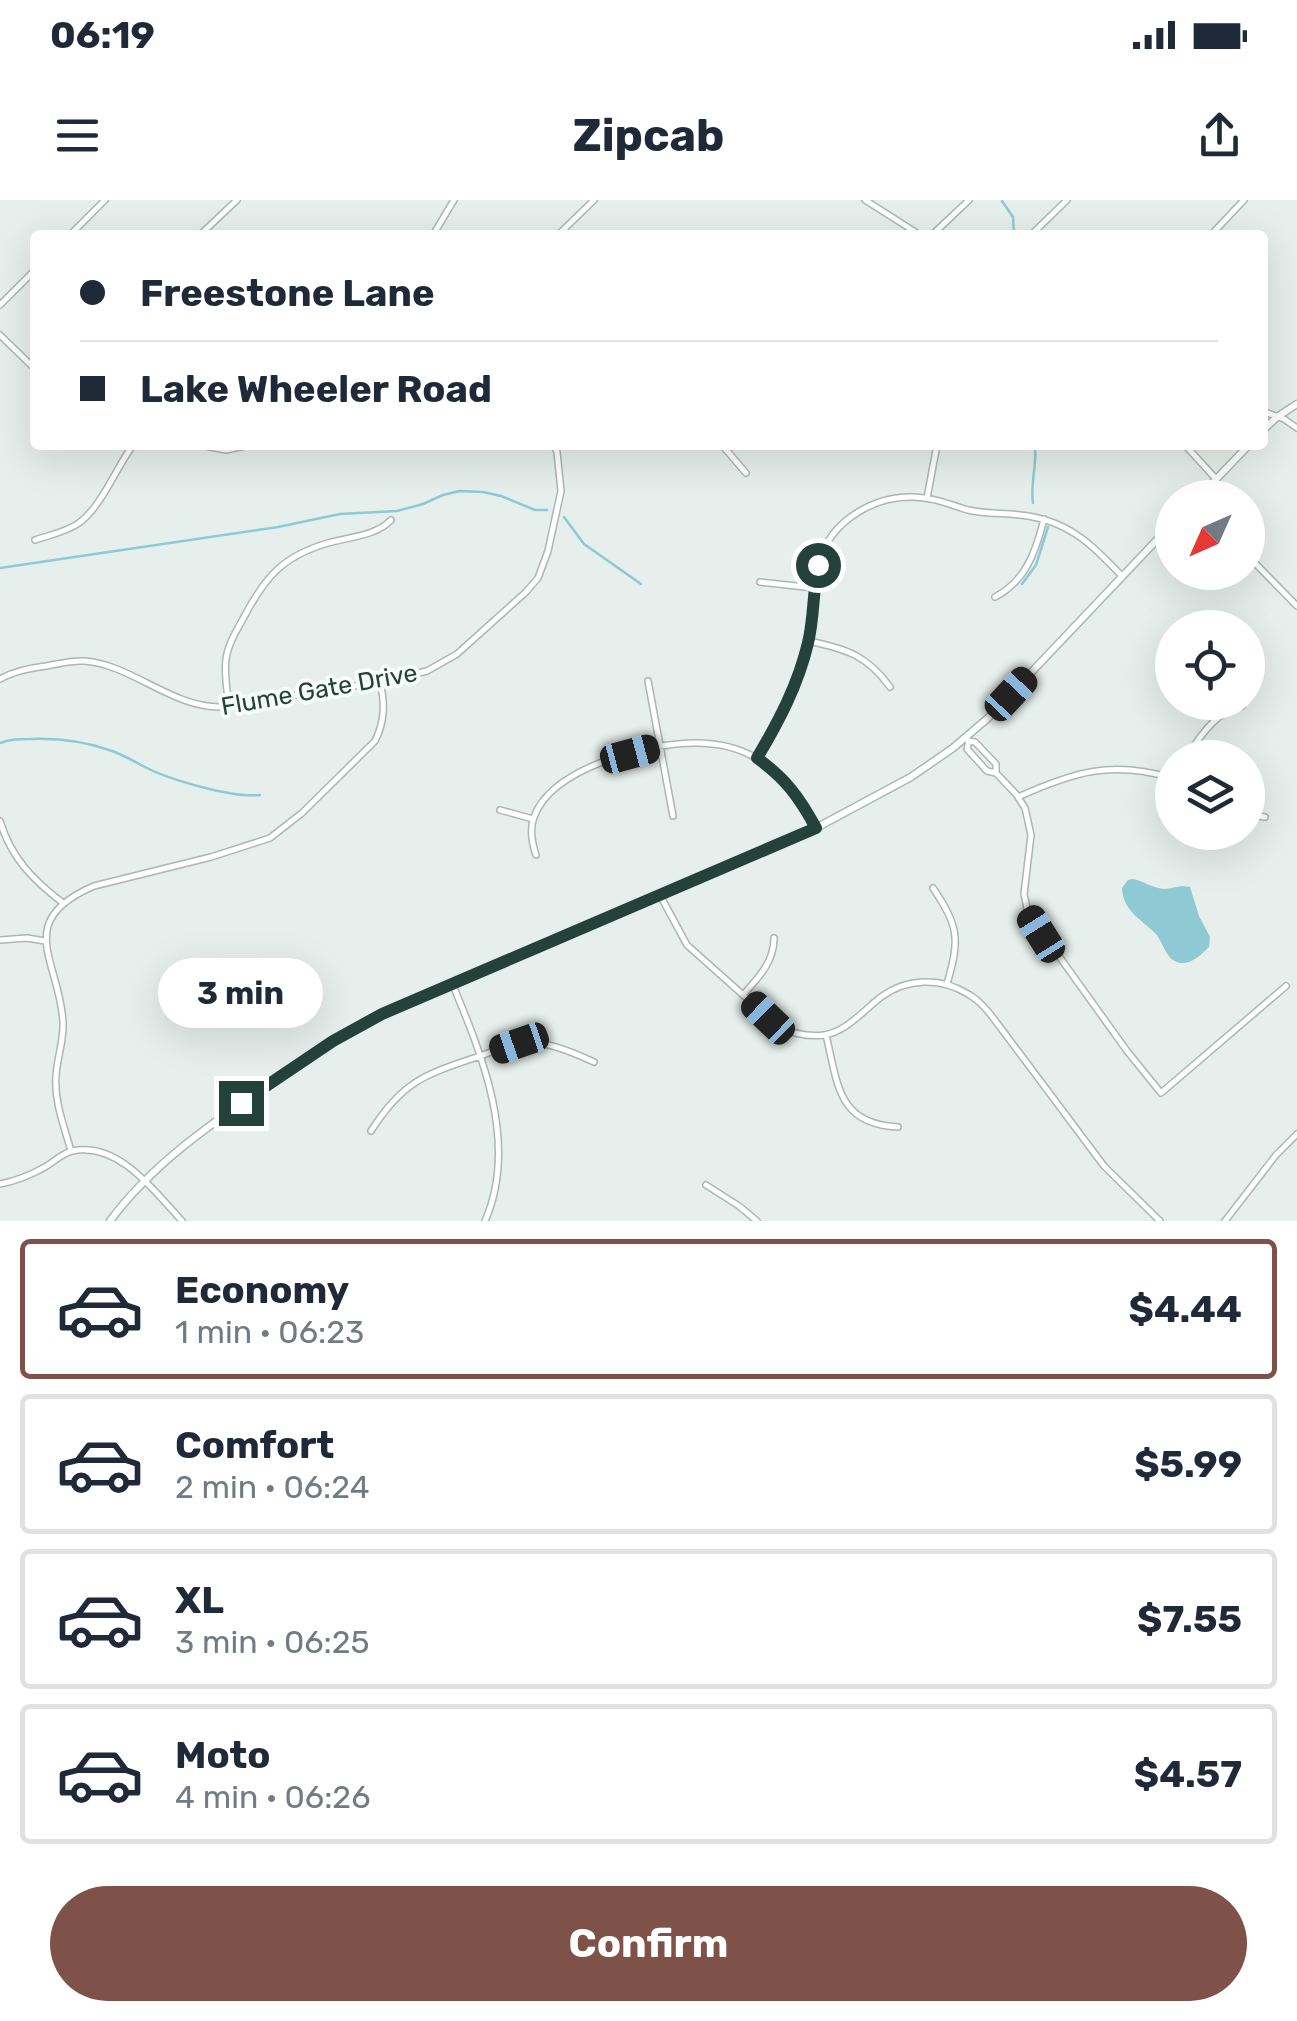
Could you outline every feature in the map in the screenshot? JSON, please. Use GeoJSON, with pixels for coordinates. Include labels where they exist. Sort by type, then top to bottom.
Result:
{"type":"FeatureCollection","features":[{"type":"Feature","properties":{"kind":"street"},"geometry":{"type":"LineString","coordinates":[[75,230],[105,200]]}},
{"type":"Feature","properties":{"kind":"street"},"geometry":{"type":"LineString","coordinates":[[205,230],[237,200]]}},
{"type":"Feature","properties":{"kind":"street"},"geometry":{"type":"LineString","coordinates":[[436,230],[454,200]]}},
{"type":"Feature","properties":{"kind":"street"},"geometry":{"type":"LineString","coordinates":[[563,230],[594,200]]}},
{"type":"Feature","properties":{"kind":"street"},"geometry":{"type":"LineString","coordinates":[[865,200],[912,230]]}},
{"type":"Feature","properties":{"kind":"street"},"geometry":{"type":"LineString","coordinates":[[937,230],[969,200]]}},
{"type":"Feature","properties":{"kind":"street"},"geometry":{"type":"LineString","coordinates":[[1036,230],[1068,200]]}},
{"type":"Feature","properties":{"kind":"street"},"geometry":{"type":"LineString","coordinates":[[1215,230],[1244,200]]}},
{"type":"Feature","properties":{"kind":"street"},"geometry":{"type":"LineString","coordinates":[[0,305],[30,275]]}},
{"type":"Feature","properties":{"kind":"street"},"geometry":{"type":"LineString","coordinates":[[0,335],[30,363]]}},
{"type":"Feature","properties":{"kind":"street"},"geometry":{"type":"LineString","coordinates":[[1268,425],[1297,404]]}},
{"type":"Feature","properties":{"kind":"street"},"geometry":{"type":"LineString","coordinates":[[1268,413],[1297,428]]}},
{"type":"Feature","properties":{"kind":"street"},"geometry":{"type":"LineString","coordinates":[[35,540],[80,523],[130,450]]}},
{"type":"Feature","properties":{"kind":"street","name":"Flume Gate Drive"},"geometry":{"type":"LineString","coordinates":[[0,679],[35,667],[85,661],[209,707],[427,672],[485,629],[538,578],[561,490],[556,450]]}},
{"type":"Feature","properties":{"kind":"street"},"geometry":{"type":"LineString","coordinates":[[726,450],[746,473]]}},
{"type":"Feature","properties":{"kind":"street"},"geometry":{"type":"LineString","coordinates":[[927,498],[937,450]]}},
{"type":"Feature","properties":{"kind":"street"},"geometry":{"type":"LineString","coordinates":[[1190,450],[1216,479],[1244,450]]}},
{"type":"Feature","properties":{"kind":"street"},"geometry":{"type":"LineString","coordinates":[[757,758],[788,704],[808,641],[822,552],[836,530],[868,506],[900,497],[927,498],[970,511],[1044,519],[1076,532],[1122,576]]}},
{"type":"Feature","properties":{"kind":"street"},"geometry":{"type":"LineString","coordinates":[[995,596],[1005,592],[1026,568],[1036,550],[1044,519]]}},
{"type":"Feature","properties":{"kind":"street"},"geometry":{"type":"LineString","coordinates":[[229,706],[228,649],[271,574],[297,555],[383,529],[391,520]]}},
{"type":"Feature","properties":{"kind":"street"},"geometry":{"type":"LineString","coordinates":[[110,1221],[145,1181],[191,1140],[361,1024],[816,828],[911,777],[967,740],[1155,542]]}},
{"type":"Feature","properties":{"kind":"street"},"geometry":{"type":"LineString","coordinates":[[1265,573],[1297,606]]}},
{"type":"Feature","properties":{"kind":"street"},"geometry":{"type":"LineString","coordinates":[[760,582],[814,588]]}},
{"type":"Feature","properties":{"kind":"street"},"geometry":{"type":"LineString","coordinates":[[808,641],[848,650],[874,667],[890,687]]}},
{"type":"Feature","properties":{"kind":"street"},"geometry":{"type":"LineString","coordinates":[[648,681],[673,816]]}},
{"type":"Feature","properties":{"kind":"street"},"geometry":{"type":"LineString","coordinates":[[71,1151],[57,1100],[63,1038],[62,1012],[45,941],[51,921],[63,903],[94,886],[211,858],[270,838],[302,814],[374,741],[382,726],[384,699],[380,682]]}},
{"type":"Feature","properties":{"kind":"street"},"geometry":{"type":"LineString","coordinates":[[1199,740],[1217,720]]}},
{"type":"Feature","properties":{"kind":"street"},"geometry":{"type":"LineString","coordinates":[[967,740],[975,742],[996,764],[996,773]]}},
{"type":"Feature","properties":{"kind":"street"},"geometry":{"type":"LineString","coordinates":[[967,740],[967,749],[1018,797],[1029,818],[1031,835],[1024,894],[1028,913],[1160,1093],[1286,986]]}},
{"type":"Feature","properties":{"kind":"street"},"geometry":{"type":"LineString","coordinates":[[536,855],[532,843],[533,818],[545,797],[565,781],[600,764],[660,746],[709,744],[757,758],[790,786],[816,828]]}},
{"type":"Feature","properties":{"kind":"street"},"geometry":{"type":"LineString","coordinates":[[1018,797],[1087,771],[1123,769],[1155,775]]}},
{"type":"Feature","properties":{"kind":"street"},"geometry":{"type":"LineString","coordinates":[[500,810],[533,818]]}},
{"type":"Feature","properties":{"kind":"street"},"geometry":{"type":"LineString","coordinates":[[0,821],[18,863],[63,903]]}},
{"type":"Feature","properties":{"kind":"street"},"geometry":{"type":"LineString","coordinates":[[933,888],[955,927],[954,960],[947,984]]}},
{"type":"Feature","properties":{"kind":"street"},"geometry":{"type":"LineString","coordinates":[[660,895],[686,945],[778,1027],[792,1033],[826,1036],[882,996],[915,981],[947,984],[968,994],[983,1006],[1104,1166],[1160,1221]]}},
{"type":"Feature","properties":{"kind":"street"},"geometry":{"type":"LineString","coordinates":[[743,994],[765,970],[774,938]]}},
{"type":"Feature","properties":{"kind":"street"},"geometry":{"type":"LineString","coordinates":[[0,940],[45,941]]}},
{"type":"Feature","properties":{"kind":"street"},"geometry":{"type":"LineString","coordinates":[[452,983],[492,1098],[498,1146],[497,1184],[485,1221]]}},
{"type":"Feature","properties":{"kind":"street"},"geometry":{"type":"LineString","coordinates":[[826,1036],[844,1100],[868,1123],[898,1128]]}},
{"type":"Feature","properties":{"kind":"street"},"geometry":{"type":"LineString","coordinates":[[371,1131],[386,1107],[430,1072],[519,1043],[552,1046],[594,1062]]}},
{"type":"Feature","properties":{"kind":"street"},"geometry":{"type":"LineString","coordinates":[[1224,1221],[1297,1134]]}},
{"type":"Feature","properties":{"kind":"street"},"geometry":{"type":"LineString","coordinates":[[0,1184],[41,1169],[71,1151],[106,1154],[125,1163],[182,1221]]}},
{"type":"Feature","properties":{"kind":"street"},"geometry":{"type":"LineString","coordinates":[[706,1185],[757,1221]]}},
{"type":"Feature","properties":{"kind":"water"},"geometry":{"type":"Polygon","coordinates":[[[1132,879],[1161,889],[1190,887],[1210,937],[1209,947],[1189,962],[1171,959],[1155,933],[1125,903],[1122,888],[1132,879]]]}},
{"type":"Feature","properties":{"kind":"waterway"},"geometry":{"type":"LineString","coordinates":[[1002,201],[1013,217],[1014,230]]}},
{"type":"Feature","properties":{"kind":"waterway"},"geometry":{"type":"LineString","coordinates":[[1033,503],[1035,450]]}},
{"type":"Feature","properties":{"kind":"waterway"},"geometry":{"type":"LineString","coordinates":[[0,568],[278,527],[340,514],[397,511],[459,491],[483,492],[535,510],[547,510]]}},
{"type":"Feature","properties":{"kind":"waterway"},"geometry":{"type":"LineString","coordinates":[[564,517],[584,544],[641,584]]}},
{"type":"Feature","properties":{"kind":"waterway"},"geometry":{"type":"LineString","coordinates":[[1022,584],[1036,565],[1048,527]]}},
{"type":"Feature","properties":{"kind":"waterway"},"geometry":{"type":"LineString","coordinates":[[0,743],[41,739],[80,742],[185,782],[234,794],[260,795]]}},
{"type":"Feature","properties":{"kind":"route"},"geometry":{"type":"LineString","coordinates":[[241,1103],[333,1041],[402,1004],[816,828],[790,786],[757,758],[794,687],[808,641],[818,565]]}}]}
